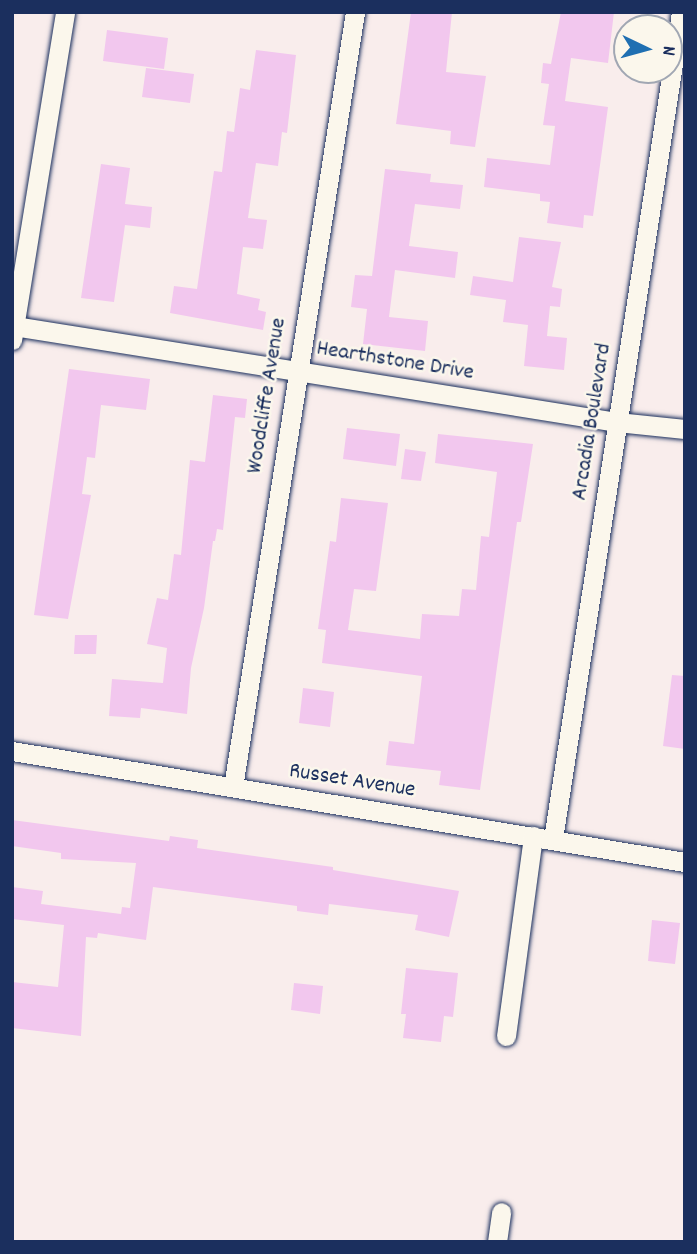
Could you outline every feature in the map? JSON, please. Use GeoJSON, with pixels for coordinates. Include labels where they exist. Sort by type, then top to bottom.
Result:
{"type":"FeatureCollection","features":[{"type":"Feature","properties":{"kind":"street"},"geometry":{"type":"LineString","coordinates":[[13,333],[65,12]]}},
{"type":"Feature","properties":{"kind":"street","name":"Woodcliffe Avenue"},"geometry":{"type":"LineString","coordinates":[[233,788],[296,371],[355,12]]}},
{"type":"Feature","properties":{"kind":"street","name":"Arcadia Boulevard"},"geometry":{"type":"LineString","coordinates":[[553,839],[681,12]]}},
{"type":"Feature","properties":{"kind":"street","name":"Hearthstone Drive"},"geometry":{"type":"LineString","coordinates":[[13,333],[296,371],[617,422],[685,429]]}},
{"type":"Feature","properties":{"kind":"street","name":"Russet Avenue"},"geometry":{"type":"LineString","coordinates":[[12,751],[685,862]]}},
{"type":"Feature","properties":{"kind":"street"},"geometry":{"type":"LineString","coordinates":[[506,1036],[533,836]]}},
{"type":"Feature","properties":{"kind":"street"},"geometry":{"type":"LineString","coordinates":[[497,1242],[501,1212]]}},
{"type":"Feature","properties":{"kind":"building"},"geometry":{"type":"Polygon","coordinates":[[[411,12],[452,12],[446,72],[486,76],[475,147],[450,144],[451,131],[396,124],[411,12]]]}},
{"type":"Feature","properties":{"kind":"building"},"geometry":{"type":"Polygon","coordinates":[[[561,12],[614,12],[608,63],[571,58],[565,101],[608,107],[593,216],[584,215],[583,228],[547,223],[550,202],[540,201],[540,194],[484,187],[487,158],[550,165],[555,126],[543,125],[549,84],[541,83],[543,63],[551,64],[561,12]]]}},
{"type":"Feature","properties":{"kind":"building"},"geometry":{"type":"Polygon","coordinates":[[[107,30],[168,38],[164,69],[103,61],[107,30]]]}},
{"type":"Feature","properties":{"kind":"building"},"geometry":{"type":"Polygon","coordinates":[[[256,50],[296,55],[287,133],[282,132],[278,166],[256,163],[248,218],[267,220],[263,249],[243,247],[237,294],[260,299],[258,310],[266,312],[263,330],[170,313],[174,286],[197,289],[214,171],[222,172],[227,131],[234,132],[240,88],[250,90],[256,50]]]}},
{"type":"Feature","properties":{"kind":"building"},"geometry":{"type":"Polygon","coordinates":[[[146,68],[194,74],[190,103],[142,97],[146,68]]]}},
{"type":"Feature","properties":{"kind":"building"},"geometry":{"type":"Polygon","coordinates":[[[101,164],[130,168],[125,204],[152,207],[150,228],[125,225],[114,302],[81,298],[101,164]]]}},
{"type":"Feature","properties":{"kind":"building"},"geometry":{"type":"Polygon","coordinates":[[[385,169],[431,174],[430,182],[463,185],[460,209],[415,204],[409,246],[458,252],[455,278],[395,270],[389,317],[428,321],[425,351],[363,344],[367,309],[351,307],[355,275],[372,276],[385,169]]]}},
{"type":"Feature","properties":{"kind":"building"},"geometry":{"type":"Polygon","coordinates":[[[519,237],[561,242],[552,287],[562,289],[560,307],[550,306],[547,336],[567,338],[564,370],[524,366],[528,325],[503,322],[506,300],[470,295],[473,276],[513,282],[519,237]]]}},
{"type":"Feature","properties":{"kind":"building"},"geometry":{"type":"Polygon","coordinates":[[[69,369],[150,379],[146,410],[101,405],[95,458],[87,457],[82,494],[91,495],[68,619],[34,615],[69,369]]]}},
{"type":"Feature","properties":{"kind":"building"},"geometry":{"type":"Polygon","coordinates":[[[213,395],[247,399],[245,418],[235,417],[223,530],[217,529],[213,541],[204,608],[191,668],[187,714],[141,708],[140,718],[109,716],[112,679],[163,683],[167,648],[147,644],[157,598],[168,600],[174,554],[181,555],[190,460],[205,462],[213,395]]]}},
{"type":"Feature","properties":{"kind":"building"},"geometry":{"type":"Polygon","coordinates":[[[347,428],[400,434],[396,466],[343,459],[347,428]]]}},
{"type":"Feature","properties":{"kind":"building"},"geometry":{"type":"Polygon","coordinates":[[[438,434],[533,444],[521,522],[517,522],[480,790],[439,785],[441,771],[386,765],[389,741],[414,744],[422,676],[322,663],[326,630],[318,629],[330,541],[336,542],[341,498],[388,503],[376,591],[354,589],[348,630],[420,639],[422,614],[459,616],[462,589],[476,590],[481,536],[489,537],[497,472],[435,463],[438,434]]]}},
{"type":"Feature","properties":{"kind":"building"},"geometry":{"type":"Polygon","coordinates":[[[405,449],[426,452],[421,481],[401,479],[405,449]]]}},
{"type":"Feature","properties":{"kind":"building"},"geometry":{"type":"Polygon","coordinates":[[[75,635],[97,635],[96,654],[74,654],[75,635]]]}},
{"type":"Feature","properties":{"kind":"building"},"geometry":{"type":"Polygon","coordinates":[[[672,675],[685,676],[685,749],[663,746],[672,675]]]}},
{"type":"Feature","properties":{"kind":"building"},"geometry":{"type":"Polygon","coordinates":[[[303,688],[334,692],[330,727],[299,723],[303,688]]]}},
{"type":"Feature","properties":{"kind":"building"},"geometry":{"type":"Polygon","coordinates":[[[12,820],[169,841],[170,836],[198,840],[197,848],[333,867],[333,870],[459,891],[449,937],[415,930],[418,915],[329,904],[328,915],[297,911],[297,906],[153,887],[146,940],[98,933],[97,938],[86,937],[81,1036],[12,1028],[12,982],[58,987],[64,925],[12,919],[12,887],[43,891],[41,904],[121,914],[122,907],[130,908],[136,863],[61,859],[61,853],[12,846],[12,820]]]}},
{"type":"Feature","properties":{"kind":"building"},"geometry":{"type":"Polygon","coordinates":[[[652,920],[680,923],[675,964],[648,961],[652,920]]]}},
{"type":"Feature","properties":{"kind":"building"},"geometry":{"type":"Polygon","coordinates":[[[406,968],[458,973],[453,1017],[444,1016],[441,1042],[403,1038],[406,1014],[401,1014],[406,968]]]}},
{"type":"Feature","properties":{"kind":"building"},"geometry":{"type":"Polygon","coordinates":[[[294,983],[323,986],[320,1014],[291,1010],[294,983]]]}}]}
